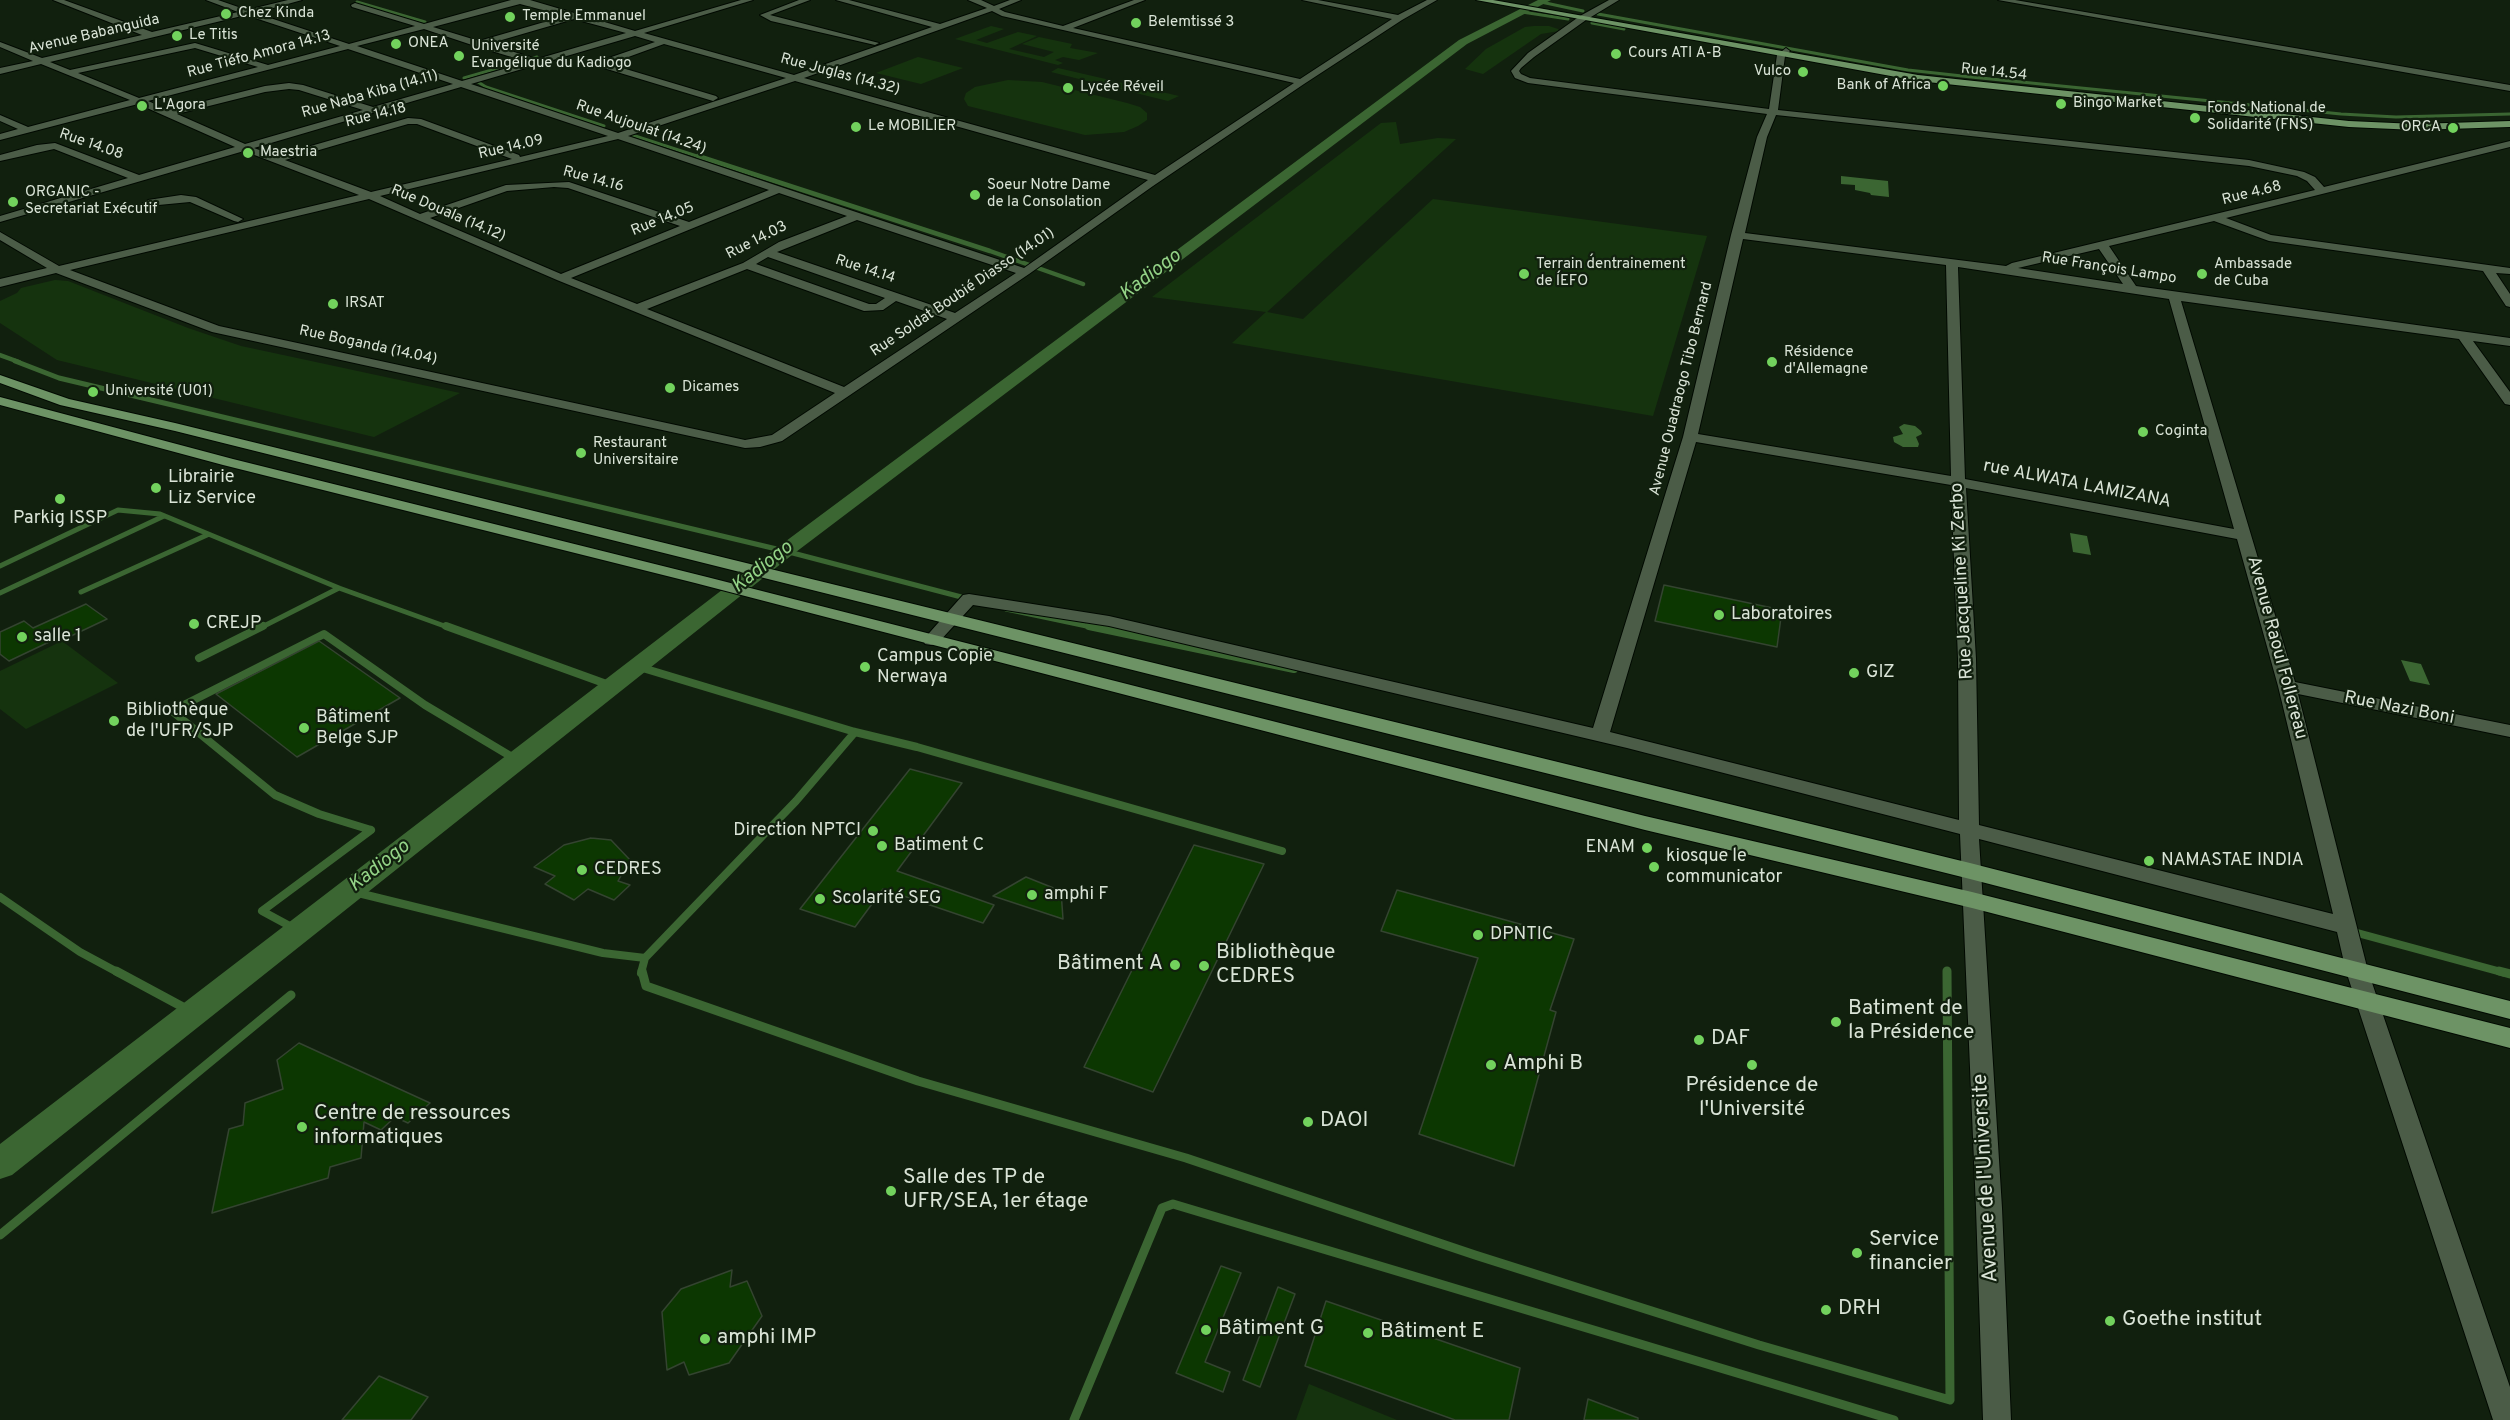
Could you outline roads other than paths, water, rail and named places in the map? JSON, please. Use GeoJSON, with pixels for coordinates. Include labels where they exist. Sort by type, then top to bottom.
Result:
{"type":"FeatureCollection","features":[{"type":"Feature","properties":{"kind":"main road","name":"Rue 14.54"},"geometry":{"type":"LineString","coordinates":[[1480,0],[1586,17],[1901,76],[2324,122],[2416,127],[2510,124]]}},
{"type":"Feature","properties":{"kind":"main road"},"geometry":{"type":"LineString","coordinates":[[1504,0],[1519,5]]}},
{"type":"Feature","properties":{"kind":"main road","name":"Rue 14.54"},"geometry":{"type":"LineString","coordinates":[[1783,53],[1948,77],[2346,119],[2510,120]]}},
{"type":"Feature","properties":{"kind":"main road"},"geometry":{"type":"LineString","coordinates":[[0,379],[65,402],[1970,872],[2510,1010]]}},
{"type":"Feature","properties":{"kind":"main road"},"geometry":{"type":"LineString","coordinates":[[0,401],[239,465],[700,580],[1645,823],[1972,900],[2510,1038]]}},
{"type":"Feature","properties":{"kind":"street"},"geometry":{"type":"LineString","coordinates":[[57,0],[151,35]]}},
{"type":"Feature","properties":{"kind":"street","name":"Rue Aujoulat (14.24)"},"geometry":{"type":"LineString","coordinates":[[210,0],[1025,272]]}},
{"type":"Feature","properties":{"kind":"street","name":"Avenue Babanguida"},"geometry":{"type":"LineString","coordinates":[[0,71],[298,0]]}},
{"type":"Feature","properties":{"kind":"street"},"geometry":{"type":"LineString","coordinates":[[367,0],[355,5],[537,62]]}},
{"type":"Feature","properties":{"kind":"street","name":"Rue Tiéfo Amora 14.13"},"geometry":{"type":"LineString","coordinates":[[0,137],[520,0]]}},
{"type":"Feature","properties":{"kind":"street","name":"Rue Juglas (14.32)"},"geometry":{"type":"LineString","coordinates":[[520,0],[1157,179]]}},
{"type":"Feature","properties":{"kind":"street","name":"Rue Naba Kiba (14.11)"},"geometry":{"type":"LineString","coordinates":[[0,219],[749,0]]}},
{"type":"Feature","properties":{"kind":"street"},"geometry":{"type":"LineString","coordinates":[[806,0],[764,15],[771,19],[875,43]]}},
{"type":"Feature","properties":{"kind":"street"},"geometry":{"type":"LineString","coordinates":[[840,0],[941,27]]}},
{"type":"Feature","properties":{"kind":"street"},"geometry":{"type":"LineString","coordinates":[[972,0],[1002,14],[1301,82]]}},
{"type":"Feature","properties":{"kind":"street","name":"Rue 14.09"},"geometry":{"type":"LineString","coordinates":[[0,274],[51,266],[615,134],[796,77],[941,27],[1002,0]]}},
{"type":"Feature","properties":{"kind":"street","name":"Rue 14.09"},"geometry":{"type":"LineString","coordinates":[[0,283],[51,266],[238,219],[366,194],[615,134],[930,24],[1017,0]]}},
{"type":"Feature","properties":{"kind":"street"},"geometry":{"type":"LineString","coordinates":[[1064,28],[1141,0]]}},
{"type":"Feature","properties":{"kind":"street"},"geometry":{"type":"LineString","coordinates":[[1306,0],[1399,18]]}},
{"type":"Feature","properties":{"kind":"street","name":"Rue Soldat Boubié Diasso (14.01)"},"geometry":{"type":"LineString","coordinates":[[745,444],[777,438],[954,317],[1025,272],[1301,82],[1399,18],[1433,0]]}},
{"type":"Feature","properties":{"kind":"street"},"geometry":{"type":"LineString","coordinates":[[1615,0],[1530,55],[1515,71],[1518,76],[1528,80],[1773,112],[2249,163],[2311,178],[2323,192]]}},
{"type":"Feature","properties":{"kind":"street"},"geometry":{"type":"LineString","coordinates":[[2002,0],[2510,88]]}},
{"type":"Feature","properties":{"kind":"street"},"geometry":{"type":"LineString","coordinates":[[478,44],[574,16]]}},
{"type":"Feature","properties":{"kind":"street"},"geometry":{"type":"LineString","coordinates":[[665,41],[600,64],[713,98]]}},
{"type":"Feature","properties":{"kind":"street","name":"Rue Douala (14.12)"},"geometry":{"type":"LineString","coordinates":[[0,44],[168,113],[243,147],[366,194],[561,278],[843,392]]}},
{"type":"Feature","properties":{"kind":"street"},"geometry":{"type":"LineString","coordinates":[[71,72],[175,48],[203,46],[267,67]]}},
{"type":"Feature","properties":{"kind":"street","name":"Avenue Ouadraogo Tibo Bernard"},"geometry":{"type":"LineString","coordinates":[[1600,736],[1689,437],[1762,137],[1773,112],[1783,53]]}},
{"type":"Feature","properties":{"kind":"street"},"geometry":{"type":"LineString","coordinates":[[168,113],[265,89],[289,86],[300,87],[373,110]]}},
{"type":"Feature","properties":{"kind":"street"},"geometry":{"type":"LineString","coordinates":[[0,118],[27,130]]}},
{"type":"Feature","properties":{"kind":"street","name":"Rue 14.18"},"geometry":{"type":"LineString","coordinates":[[277,159],[408,121],[418,122],[516,157]]}},
{"type":"Feature","properties":{"kind":"street","name":"Rue 4.68"},"geometry":{"type":"LineString","coordinates":[[2001,269],[2323,192],[2510,144]]}},
{"type":"Feature","properties":{"kind":"street","name":"Rue 14.08"},"geometry":{"type":"LineString","coordinates":[[0,158],[37,148],[55,147],[137,178]]}},
{"type":"Feature","properties":{"kind":"street","name":"Rue 14.16"},"geometry":{"type":"LineString","coordinates":[[418,218],[506,188],[554,184],[569,185],[690,225]]}},
{"type":"Feature","properties":{"kind":"street","name":"Rue 14.05"},"geometry":{"type":"LineString","coordinates":[[561,278],[776,190]]}},
{"type":"Feature","properties":{"kind":"street"},"geometry":{"type":"LineString","coordinates":[[148,203],[181,198],[192,199],[238,219]]}},
{"type":"Feature","properties":{"kind":"street","name":"Rue 14.03"},"geometry":{"type":"LineString","coordinates":[[638,308],[747,266],[766,253],[797,238],[857,216]]}},
{"type":"Feature","properties":{"kind":"street"},"geometry":{"type":"LineString","coordinates":[[2215,218],[2270,238],[2510,271]]}},
{"type":"Feature","properties":{"kind":"street","name":"Rue Boganda (14.04)"},"geometry":{"type":"LineString","coordinates":[[0,235],[51,266],[216,329],[745,444]]}},
{"type":"Feature","properties":{"kind":"street","name":"Rue François Lampo"},"geometry":{"type":"LineString","coordinates":[[1737,235],[1952,262],[2174,296],[2510,342]]}},
{"type":"Feature","properties":{"kind":"street"},"geometry":{"type":"LineString","coordinates":[[2102,244],[2131,288]]}},
{"type":"Feature","properties":{"kind":"street","name":"Rue 14.14"},"geometry":{"type":"LineString","coordinates":[[766,253],[954,317]]}},
{"type":"Feature","properties":{"kind":"street","name":"Rue Jacqueline Ki Zerbo"},"geometry":{"type":"LineString","coordinates":[[1952,262],[1958,482],[1967,659],[1972,900]]}},
{"type":"Feature","properties":{"kind":"street"},"geometry":{"type":"LineString","coordinates":[[747,266],[868,308],[879,307],[896,296]]}},
{"type":"Feature","properties":{"kind":"street"},"geometry":{"type":"LineString","coordinates":[[2487,268],[2510,303]]}},
{"type":"Feature","properties":{"kind":"street","name":"Avenue Raoul Follereau"},"geometry":{"type":"LineString","coordinates":[[2174,296],[2287,686],[2348,926],[2357,971],[2507,1420]]}},
{"type":"Feature","properties":{"kind":"street"},"geometry":{"type":"LineString","coordinates":[[2463,335],[2510,401]]}},
{"type":"Feature","properties":{"kind":"street","name":"rue ALWATA LAMIZANA"},"geometry":{"type":"LineString","coordinates":[[1689,437],[1958,482],[2245,536]]}},
{"type":"Feature","properties":{"kind":"street"},"geometry":{"type":"LineString","coordinates":[[932,640],[969,599],[1109,621],[1600,736],[2348,926]]}},
{"type":"Feature","properties":{"kind":"street","name":"Rue Nazi Boni"},"geometry":{"type":"LineString","coordinates":[[2287,686],[2510,732]]}},
{"type":"Feature","properties":{"kind":"street","name":"Avenue de l'Universite"},"geometry":{"type":"LineString","coordinates":[[1972,900],[1989,1208],[1997,1420]]}},
{"type":"Feature","properties":{"kind":"waterway","name":"Kadiogo"},"geometry":{"type":"LineString","coordinates":[[0,1164],[785,551],[1463,42],[1546,0]]}},
{"type":"Feature","properties":{"kind":"waterway"},"geometry":{"type":"LineString","coordinates":[[357,2],[425,22]]}},
{"type":"Feature","properties":{"kind":"waterway"},"geometry":{"type":"LineString","coordinates":[[1541,2],[1583,11]]}},
{"type":"Feature","properties":{"kind":"waterway"},"geometry":{"type":"LineString","coordinates":[[1522,12],[1568,19]]}},
{"type":"Feature","properties":{"kind":"waterway"},"geometry":{"type":"LineString","coordinates":[[1598,14],[1908,70],[1971,77],[2341,114],[2396,117],[2510,114]]}},
{"type":"Feature","properties":{"kind":"waterway"},"geometry":{"type":"LineString","coordinates":[[1592,23],[1624,29]]}},
{"type":"Feature","properties":{"kind":"waterway"},"geometry":{"type":"LineString","coordinates":[[464,78],[537,57]]}},
{"type":"Feature","properties":{"kind":"waterway"},"geometry":{"type":"LineString","coordinates":[[478,82],[486,87],[604,126]]}},
{"type":"Feature","properties":{"kind":"waterway"},"geometry":{"type":"LineString","coordinates":[[629,134],[703,158]]}},
{"type":"Feature","properties":{"kind":"waterway"},"geometry":{"type":"LineString","coordinates":[[698,156],[990,251],[1083,284]]}},
{"type":"Feature","properties":{"kind":"waterway"},"geometry":{"type":"LineString","coordinates":[[0,355],[19,362]]}},
{"type":"Feature","properties":{"kind":"waterway"},"geometry":{"type":"LineString","coordinates":[[15,361],[59,378],[785,551],[969,599]]}},
{"type":"Feature","properties":{"kind":"waterway"},"geometry":{"type":"LineString","coordinates":[[0,566],[118,510],[160,514],[339,588]]}},
{"type":"Feature","properties":{"kind":"waterway"},"geometry":{"type":"LineString","coordinates":[[0,593],[164,516]]}},
{"type":"Feature","properties":{"kind":"waterway"},"geometry":{"type":"LineString","coordinates":[[81,592],[207,535]]}},
{"type":"Feature","properties":{"kind":"waterway"},"geometry":{"type":"LineString","coordinates":[[260,628],[339,588]]}},
{"type":"Feature","properties":{"kind":"waterway"},"geometry":{"type":"LineString","coordinates":[[339,588],[450,628]]}},
{"type":"Feature","properties":{"kind":"waterway"},"geometry":{"type":"LineString","coordinates":[[1006,609],[1096,628]]}},
{"type":"Feature","properties":{"kind":"waterway"},"geometry":{"type":"LineString","coordinates":[[199,658],[263,626]]}},
{"type":"Feature","properties":{"kind":"waterway"},"geometry":{"type":"LineString","coordinates":[[446,626],[612,686]]}},
{"type":"Feature","properties":{"kind":"waterway"},"geometry":{"type":"LineString","coordinates":[[1089,626],[1294,669]]}},
{"type":"Feature","properties":{"kind":"waterway"},"geometry":{"type":"LineString","coordinates":[[299,931],[262,911],[371,830],[319,814],[275,795],[172,711],[324,634],[425,705],[517,760]]}},
{"type":"Feature","properties":{"kind":"waterway"},"geometry":{"type":"LineString","coordinates":[[636,666],[855,732]]}},
{"type":"Feature","properties":{"kind":"waterway"},"geometry":{"type":"LineString","coordinates":[[645,958],[796,801],[855,732]]}},
{"type":"Feature","properties":{"kind":"waterway"},"geometry":{"type":"LineString","coordinates":[[855,732],[917,747],[1282,851]]}},
{"type":"Feature","properties":{"kind":"waterway"},"geometry":{"type":"LineString","coordinates":[[350,891],[603,953],[645,958]]}},
{"type":"Feature","properties":{"kind":"waterway"},"geometry":{"type":"LineString","coordinates":[[0,897],[80,952],[119,973]]}},
{"type":"Feature","properties":{"kind":"waterway"},"geometry":{"type":"LineString","coordinates":[[2350,931],[2505,973]]}},
{"type":"Feature","properties":{"kind":"waterway"},"geometry":{"type":"LineString","coordinates":[[641,973],[645,958]]}},
{"type":"Feature","properties":{"kind":"waterway"},"geometry":{"type":"LineString","coordinates":[[116,971],[194,1013]]}},
{"type":"Feature","properties":{"kind":"waterway"},"geometry":{"type":"LineString","coordinates":[[642,971],[646,986],[918,1081],[1186,1158],[1475,1255],[1759,1345],[1950,1400],[1947,971]]}},
{"type":"Feature","properties":{"kind":"waterway"},"geometry":{"type":"LineString","coordinates":[[2499,971],[2510,974]]}},
{"type":"Feature","properties":{"kind":"waterway"},"geometry":{"type":"LineString","coordinates":[[0,1235],[291,995]]}},
{"type":"Feature","properties":{"kind":"waterway"},"geometry":{"type":"LineString","coordinates":[[1074,1420],[1162,1208],[1173,1204],[1894,1420]]}},
{"type":"Feature","properties":{"kind":"place","name":"Chez Kinda"},"geometry":{"type":"Point","coordinates":[226,14]}},
{"type":"Feature","properties":{"kind":"place","name":"Temple Emmanuel"},"geometry":{"type":"Point","coordinates":[510,17]}},
{"type":"Feature","properties":{"kind":"place","name":"Belemtissé 3"},"geometry":{"type":"Point","coordinates":[1136,23]}},
{"type":"Feature","properties":{"kind":"place","name":"Le Titis"},"geometry":{"type":"Point","coordinates":[177,36]}},
{"type":"Feature","properties":{"kind":"place","name":"ONEA"},"geometry":{"type":"Point","coordinates":[396,44]}},
{"type":"Feature","properties":{"kind":"place","name":"Cours ATI A-B"},"geometry":{"type":"Point","coordinates":[1616,54]}},
{"type":"Feature","properties":{"kind":"place","name":"Université Evangélique du Kadiogo"},"geometry":{"type":"Point","coordinates":[459,56]}},
{"type":"Feature","properties":{"kind":"place","name":"Vulco"},"geometry":{"type":"Point","coordinates":[1803,72]}},
{"type":"Feature","properties":{"kind":"place","name":"Bank of Africa"},"geometry":{"type":"Point","coordinates":[1943,86]}},
{"type":"Feature","properties":{"kind":"place","name":"Lycée Réveil"},"geometry":{"type":"Point","coordinates":[1068,88]}},
{"type":"Feature","properties":{"kind":"place","name":"Bingo Market"},"geometry":{"type":"Point","coordinates":[2061,104]}},
{"type":"Feature","properties":{"kind":"place","name":"L'Agora"},"geometry":{"type":"Point","coordinates":[142,106]}},
{"type":"Feature","properties":{"kind":"place","name":"Fonds National de Solidarité (FNS)"},"geometry":{"type":"Point","coordinates":[2195,118]}},
{"type":"Feature","properties":{"kind":"place","name":"Le MOBILIER"},"geometry":{"type":"Point","coordinates":[856,127]}},
{"type":"Feature","properties":{"kind":"place","name":"ORCA"},"geometry":{"type":"Point","coordinates":[2453,128]}},
{"type":"Feature","properties":{"kind":"place","name":"Maestria"},"geometry":{"type":"Point","coordinates":[248,153]}},
{"type":"Feature","properties":{"kind":"place","name":"Soeur Notre Dame de la Consolation"},"geometry":{"type":"Point","coordinates":[975,195]}},
{"type":"Feature","properties":{"kind":"place","name":"ORGANIC - Secretariat Exécutif"},"geometry":{"type":"Point","coordinates":[13,202]}},
{"type":"Feature","properties":{"kind":"place","name":"Terrain d´entrainement de l´EFO"},"geometry":{"type":"Point","coordinates":[1524,274]}},
{"type":"Feature","properties":{"kind":"place","name":"Ambassade de Cuba"},"geometry":{"type":"Point","coordinates":[2202,274]}},
{"type":"Feature","properties":{"kind":"place","name":"IRSAT"},"geometry":{"type":"Point","coordinates":[333,304]}},
{"type":"Feature","properties":{"kind":"place","name":"Résidence d'Allemagne"},"geometry":{"type":"Point","coordinates":[1772,362]}},
{"type":"Feature","properties":{"kind":"place","name":"Dicames"},"geometry":{"type":"Point","coordinates":[670,388]}},
{"type":"Feature","properties":{"kind":"place","name":"Université (U01)"},"geometry":{"type":"Point","coordinates":[93,392]}},
{"type":"Feature","properties":{"kind":"place","name":"Coginta"},"geometry":{"type":"Point","coordinates":[2143,432]}},
{"type":"Feature","properties":{"kind":"place","name":"Restaurant Universitaire"},"geometry":{"type":"Point","coordinates":[581,453]}},
{"type":"Feature","properties":{"kind":"place","name":"Librairie Liz Service"},"geometry":{"type":"Point","coordinates":[156,488]}},
{"type":"Feature","properties":{"kind":"place","name":"Parkig ISSP"},"geometry":{"type":"Point","coordinates":[60,499]}},
{"type":"Feature","properties":{"kind":"place","name":"Laboratoires"},"geometry":{"type":"Point","coordinates":[1719,615]}},
{"type":"Feature","properties":{"kind":"place","name":"CREJP"},"geometry":{"type":"Point","coordinates":[194,624]}},
{"type":"Feature","properties":{"kind":"place","name":"salle 1"},"geometry":{"type":"Point","coordinates":[22,637]}},
{"type":"Feature","properties":{"kind":"place","name":"Campus Copie Nerwaya"},"geometry":{"type":"Point","coordinates":[865,667]}},
{"type":"Feature","properties":{"kind":"place","name":"GIZ"},"geometry":{"type":"Point","coordinates":[1854,673]}},
{"type":"Feature","properties":{"kind":"place","name":"Bibliothèque de l'UFR/SJP"},"geometry":{"type":"Point","coordinates":[114,721]}},
{"type":"Feature","properties":{"kind":"place","name":"Bâtiment Belge SJP"},"geometry":{"type":"Point","coordinates":[304,728]}},
{"type":"Feature","properties":{"kind":"place","name":"Direction NPTCI"},"geometry":{"type":"Point","coordinates":[873,831]}},
{"type":"Feature","properties":{"kind":"place","name":"Batiment C"},"geometry":{"type":"Point","coordinates":[882,846]}},
{"type":"Feature","properties":{"kind":"place","name":"ENAM"},"geometry":{"type":"Point","coordinates":[1647,848]}},
{"type":"Feature","properties":{"kind":"place","name":"NAMASTAE INDIA"},"geometry":{"type":"Point","coordinates":[2149,861]}},
{"type":"Feature","properties":{"kind":"place","name":"kiosque le communicator"},"geometry":{"type":"Point","coordinates":[1654,867]}},
{"type":"Feature","properties":{"kind":"place","name":"CEDRES"},"geometry":{"type":"Point","coordinates":[582,870]}},
{"type":"Feature","properties":{"kind":"place","name":"amphi F"},"geometry":{"type":"Point","coordinates":[1032,895]}},
{"type":"Feature","properties":{"kind":"place","name":"Scolarité SEG"},"geometry":{"type":"Point","coordinates":[820,899]}},
{"type":"Feature","properties":{"kind":"place","name":"DPNTIC"},"geometry":{"type":"Point","coordinates":[1478,935]}},
{"type":"Feature","properties":{"kind":"place","name":"Bâtiment A"},"geometry":{"type":"Point","coordinates":[1175,965]}},
{"type":"Feature","properties":{"kind":"place","name":"Bibliothèque CEDRES"},"geometry":{"type":"Point","coordinates":[1204,966]}},
{"type":"Feature","properties":{"kind":"place","name":"Batiment de la Présidence"},"geometry":{"type":"Point","coordinates":[1836,1022]}},
{"type":"Feature","properties":{"kind":"place","name":"DAF"},"geometry":{"type":"Point","coordinates":[1699,1040]}},
{"type":"Feature","properties":{"kind":"place","name":"Amphi B"},"geometry":{"type":"Point","coordinates":[1491,1065]}},
{"type":"Feature","properties":{"kind":"place","name":"Présidence de l'Université"},"geometry":{"type":"Point","coordinates":[1752,1065]}},
{"type":"Feature","properties":{"kind":"place","name":"DAOI"},"geometry":{"type":"Point","coordinates":[1308,1122]}},
{"type":"Feature","properties":{"kind":"place","name":"Centre de ressources informatiques"},"geometry":{"type":"Point","coordinates":[302,1127]}},
{"type":"Feature","properties":{"kind":"place","name":"Salle des TP de UFR/SEA, 1er étage"},"geometry":{"type":"Point","coordinates":[891,1191]}},
{"type":"Feature","properties":{"kind":"place","name":"Service financier"},"geometry":{"type":"Point","coordinates":[1857,1253]}},
{"type":"Feature","properties":{"kind":"place","name":"DRH"},"geometry":{"type":"Point","coordinates":[1826,1310]}},
{"type":"Feature","properties":{"kind":"place","name":"Goethe institut"},"geometry":{"type":"Point","coordinates":[2110,1321]}},
{"type":"Feature","properties":{"kind":"place","name":"Bâtiment G"},"geometry":{"type":"Point","coordinates":[1206,1330]}},
{"type":"Feature","properties":{"kind":"place","name":"Bâtiment E"},"geometry":{"type":"Point","coordinates":[1368,1333]}},
{"type":"Feature","properties":{"kind":"place","name":"amphi IMP"},"geometry":{"type":"Point","coordinates":[705,1339]}}]}
